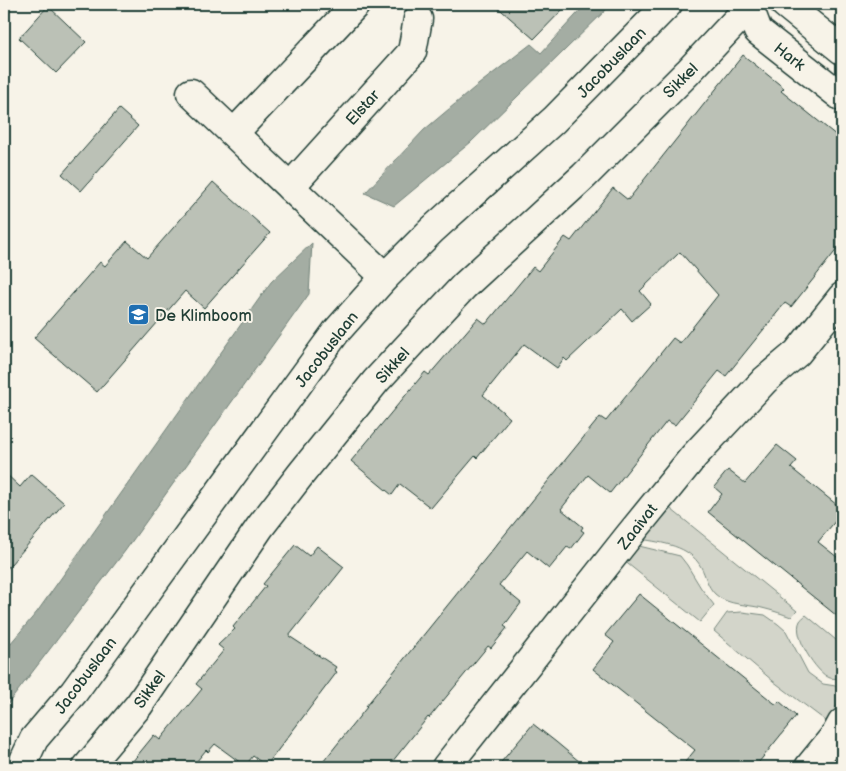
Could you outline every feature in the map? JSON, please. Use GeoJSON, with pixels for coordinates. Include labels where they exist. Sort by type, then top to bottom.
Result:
{"type":"FeatureCollection","features":[{"type":"Feature","properties":{"kind":"street"},"geometry":{"type":"LineString","coordinates":[[234,133],[356,4]]}},
{"type":"Feature","properties":{"kind":"street","name":"Jacobuslaan"},"geometry":{"type":"LineString","coordinates":[[21,767],[34,739],[74,692],[336,332],[385,277],[432,230],[554,120],[668,4]]}},
{"type":"Feature","properties":{"kind":"street"},"geometry":{"type":"LineString","coordinates":[[785,4],[842,50]]}},
{"type":"Feature","properties":{"kind":"street","name":"Hark"},"geometry":{"type":"LineString","coordinates":[[752,5],[758,31],[842,97]]}},
{"type":"Feature","properties":{"kind":"street","name":"Sikkel"},"geometry":{"type":"LineString","coordinates":[[87,767],[139,705],[260,527],[376,381],[464,286],[584,176],[752,5]]}},
{"type":"Feature","properties":{"kind":"street","name":"Elstar"},"geometry":{"type":"LineString","coordinates":[[290,187],[412,52],[418,20]]}},
{"type":"Feature","properties":{"kind":"street"},"geometry":{"type":"LineString","coordinates":[[191,93],[385,277]]}},
{"type":"Feature","properties":{"kind":"street","name":"Zaaivat"},"geometry":{"type":"LineString","coordinates":[[446,767],[694,456],[765,380],[797,353],[842,297]]}},
{"type":"Feature","properties":{"kind":"street"},"geometry":{"type":"LineString","coordinates":[[809,767],[842,723]]}},
{"type":"Feature","properties":{"kind":"street","name":"Jacobuslaan"},"geometry":{"type":"LineString","coordinates":[[4,758],[34,739]]}},
{"type":"Feature","properties":{"kind":"shaded area"},"geometry":{"type":"Polygon","coordinates":[[[586,4],[612,4],[471,142],[394,206],[365,193],[424,130],[531,44],[541,53],[586,4]]]}},
{"type":"Feature","properties":{"kind":"shaded area"},"geometry":{"type":"Polygon","coordinates":[[[312,243],[309,294],[125,551],[4,709],[4,651],[37,612],[271,282],[312,243]]]}},
{"type":"Feature","properties":{"kind":"shaded area"},"geometry":{"type":"Polygon","coordinates":[[[666,505],[797,611],[791,617],[760,607],[726,601],[712,591],[701,567],[690,554],[674,546],[641,539],[666,505]]]}},
{"type":"Feature","properties":{"kind":"shaded area"},"geometry":{"type":"Polygon","coordinates":[[[635,545],[680,556],[714,605],[700,622],[623,560],[635,545]]]}},
{"type":"Feature","properties":{"kind":"shaded area"},"geometry":{"type":"Polygon","coordinates":[[[742,612],[765,615],[778,624],[786,631],[808,673],[823,684],[842,687],[837,705],[826,721],[773,681],[714,631],[727,613],[742,612]]]}},
{"type":"Feature","properties":{"kind":"shaded area"},"geometry":{"type":"Polygon","coordinates":[[[806,615],[842,645],[842,679],[830,678],[824,675],[807,653],[802,644],[798,627],[800,620],[806,615]]]}},
{"type":"Feature","properties":{"kind":"building"},"geometry":{"type":"Polygon","coordinates":[[[494,4],[568,4],[534,39],[494,4]]]}},
{"type":"Feature","properties":{"kind":"building"},"geometry":{"type":"Polygon","coordinates":[[[48,6],[86,42],[56,73],[19,38],[48,6]]]}},
{"type":"Feature","properties":{"kind":"building"},"geometry":{"type":"Polygon","coordinates":[[[743,55],[784,88],[781,91],[842,140],[842,243],[791,307],[785,303],[726,376],[719,371],[675,425],[667,421],[610,493],[588,475],[561,509],[583,527],[581,530],[584,532],[571,549],[567,547],[549,569],[527,551],[499,585],[521,603],[504,626],[507,628],[491,648],[488,646],[388,767],[319,767],[366,706],[600,417],[606,421],[673,338],[680,343],[718,295],[680,252],[640,291],[651,304],[632,321],[622,309],[567,361],[564,358],[557,368],[524,344],[483,395],[510,418],[477,458],[475,456],[431,508],[400,484],[392,495],[351,461],[425,372],[429,375],[478,318],[486,324],[533,267],[538,271],[565,237],[571,241],[613,188],[628,200],[743,55]]]}},
{"type":"Feature","properties":{"kind":"building"},"geometry":{"type":"Polygon","coordinates":[[[119,109],[138,126],[81,191],[62,174],[119,109]]]}},
{"type":"Feature","properties":{"kind":"building"},"geometry":{"type":"Polygon","coordinates":[[[213,182],[270,233],[204,308],[185,291],[97,392],[34,338],[100,262],[105,266],[127,241],[147,258],[213,182]]]}},
{"type":"Feature","properties":{"kind":"building"},"geometry":{"type":"Polygon","coordinates":[[[777,445],[797,461],[791,468],[842,509],[842,513],[818,542],[842,561],[842,620],[708,512],[722,494],[714,487],[728,470],[745,483],[777,445]]]}},
{"type":"Feature","properties":{"kind":"building"},"geometry":{"type":"Polygon","coordinates":[[[4,472],[20,487],[31,474],[64,503],[4,572],[4,472]]]}},
{"type":"Feature","properties":{"kind":"building"},"geometry":{"type":"Polygon","coordinates":[[[295,545],[309,556],[317,546],[344,567],[289,636],[336,667],[334,670],[337,672],[266,766],[253,756],[245,766],[215,744],[208,752],[206,750],[192,767],[128,767],[154,735],[160,740],[202,689],[196,684],[224,650],[218,645],[235,629],[233,627],[266,586],[263,584],[295,545]]]}},
{"type":"Feature","properties":{"kind":"building"},"geometry":{"type":"Polygon","coordinates":[[[639,594],[774,703],[776,704],[779,701],[796,716],[755,767],[681,767],[695,750],[593,669],[614,642],[605,635],[639,594]]]}},
{"type":"Feature","properties":{"kind":"building"},"geometry":{"type":"Polygon","coordinates":[[[533,724],[556,742],[586,767],[497,767],[533,724]]]}},
{"type":"Feature","properties":{"kind":"place","name":"De Klimboom"},"geometry":{"type":"Point","coordinates":[139,315]}}]}
